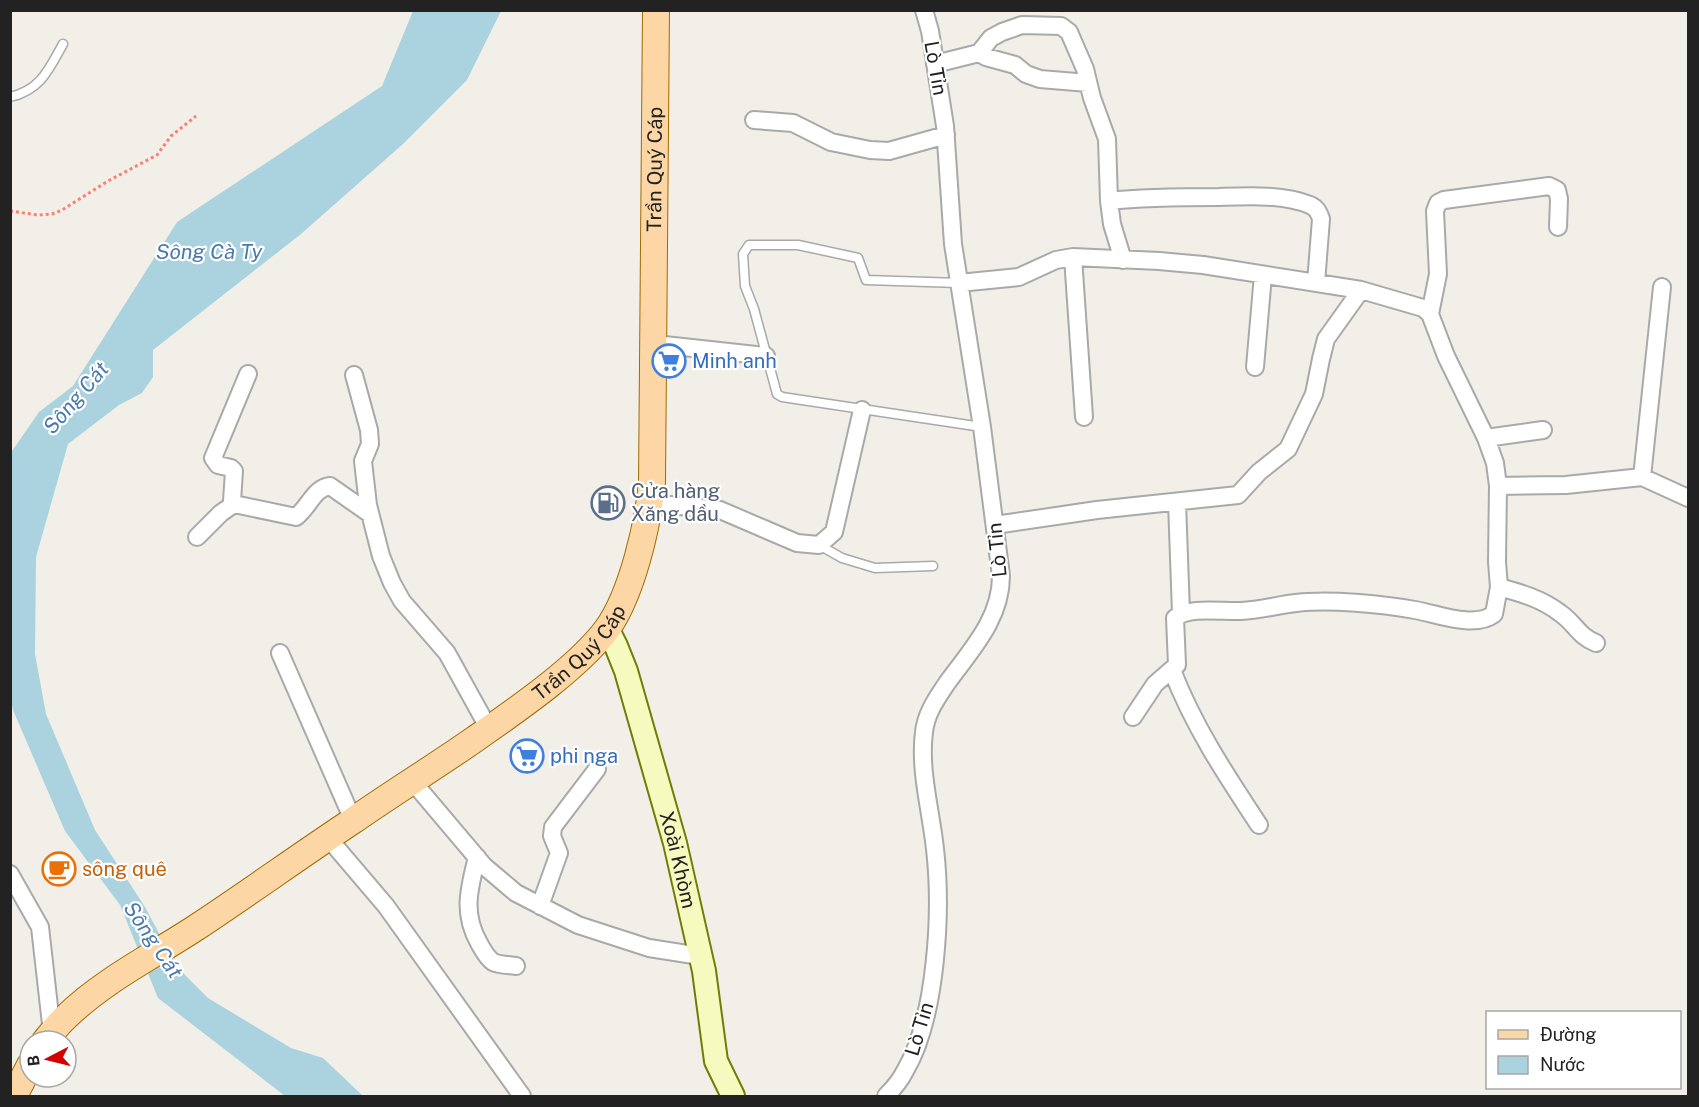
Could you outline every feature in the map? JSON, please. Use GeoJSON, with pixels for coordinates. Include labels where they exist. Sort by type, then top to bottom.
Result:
{"type":"FeatureCollection","features":[{"type":"Feature","properties":{"kind":"main road","name":"Trần Quý Cáp"},"geometry":{"type":"LineString","coordinates":[[56,1029],[78,1006],[118,976],[196,928],[489,729],[559,675],[607,628],[618,610],[629,584],[650,503],[654,445],[656,10]]}},
{"type":"Feature","properties":{"kind":"street","name":"Lò Tỉn"},"geometry":{"type":"LineString","coordinates":[[886,1096],[905,1072],[920,1035],[928,1002],[934,956],[937,867],[924,772],[924,730],[933,704],[990,623],[1001,592],[1001,576],[982,427],[951,224],[946,135],[924,10]]}},
{"type":"Feature","properties":{"kind":"street"},"geometry":{"type":"LineString","coordinates":[[935,64],[979,53],[991,38],[1023,25],[1061,27],[1069,32],[1075,41],[1107,139],[1109,201],[1112,224],[1122,260]]}},
{"type":"Feature","properties":{"kind":"street"},"geometry":{"type":"LineString","coordinates":[[979,53],[1015,65],[1026,74],[1040,79],[1088,83]]}},
{"type":"Feature","properties":{"kind":"street"},"geometry":{"type":"LineString","coordinates":[[754,120],[793,123],[831,142],[870,150],[889,151],[946,135]]}},
{"type":"Feature","properties":{"kind":"street"},"geometry":{"type":"LineString","coordinates":[[1430,314],[1438,274],[1435,211],[1438,203],[1444,200],[1549,186],[1557,190],[1559,199],[1558,227]]}},
{"type":"Feature","properties":{"kind":"street"},"geometry":{"type":"LineString","coordinates":[[1109,201],[1251,196],[1286,199],[1310,205],[1317,210],[1321,219],[1316,283]]}},
{"type":"Feature","properties":{"kind":"street"},"geometry":{"type":"LineString","coordinates":[[1072,258],[1084,417]]}},
{"type":"Feature","properties":{"kind":"street"},"geometry":{"type":"LineString","coordinates":[[959,283],[1019,277],[1056,260],[1072,258],[1158,261],[1203,265],[1361,290],[1423,308],[1430,314],[1449,363],[1486,438],[1495,463],[1498,486],[1499,587],[1494,614],[1485,620],[1473,621],[1412,610],[1323,601],[1243,611],[1180,613],[1175,618],[1177,665],[1155,684],[1133,717]]}},
{"type":"Feature","properties":{"kind":"street"},"geometry":{"type":"LineString","coordinates":[[1254,367],[1263,275]]}},
{"type":"Feature","properties":{"kind":"street"},"geometry":{"type":"LineString","coordinates":[[1642,477],[1662,287]]}},
{"type":"Feature","properties":{"kind":"street"},"geometry":{"type":"LineString","coordinates":[[995,525],[1097,510],[1238,495],[1259,472],[1288,449],[1314,394],[1326,339],[1361,290]]}},
{"type":"Feature","properties":{"kind":"street"},"geometry":{"type":"LineString","coordinates":[[655,344],[766,356]]}},
{"type":"Feature","properties":{"kind":"street"},"geometry":{"type":"LineString","coordinates":[[234,504],[232,501],[234,471],[218,465],[213,458],[248,374]]}},
{"type":"Feature","properties":{"kind":"street"},"geometry":{"type":"LineString","coordinates":[[354,375],[370,438],[363,461],[370,514],[381,556],[402,601],[447,653],[489,729]]}},
{"type":"Feature","properties":{"kind":"street"},"geometry":{"type":"LineString","coordinates":[[650,503],[720,510],[796,543],[819,545],[834,532],[862,411]]}},
{"type":"Feature","properties":{"kind":"street"},"geometry":{"type":"LineString","coordinates":[[1486,438],[1543,430]]}},
{"type":"Feature","properties":{"kind":"street"},"geometry":{"type":"LineString","coordinates":[[1498,486],[1566,485],[1642,477],[1689,498]]}},
{"type":"Feature","properties":{"kind":"street"},"geometry":{"type":"LineString","coordinates":[[197,537],[221,513],[234,504],[291,517],[301,513],[323,487],[330,486],[370,514]]}},
{"type":"Feature","properties":{"kind":"street"},"geometry":{"type":"LineString","coordinates":[[1177,502],[1180,613]]}},
{"type":"Feature","properties":{"kind":"street"},"geometry":{"type":"LineString","coordinates":[[1499,587],[1533,597],[1562,614],[1586,639],[1596,643]]}},
{"type":"Feature","properties":{"kind":"street","name":"Xoài Khòm"},"geometry":{"type":"LineString","coordinates":[[607,628],[626,671],[666,808],[700,956],[717,1060],[733,1096]]}},
{"type":"Feature","properties":{"kind":"street"},"geometry":{"type":"LineString","coordinates":[[280,653],[353,820]]}},
{"type":"Feature","properties":{"kind":"street"},"geometry":{"type":"LineString","coordinates":[[1172,670],[1184,702],[1200,734],[1259,825]]}},
{"type":"Feature","properties":{"kind":"street"},"geometry":{"type":"LineString","coordinates":[[540,906],[559,853],[552,836],[553,827],[597,769]]}},
{"type":"Feature","properties":{"kind":"street"},"geometry":{"type":"LineString","coordinates":[[413,782],[477,857],[516,894],[578,925],[649,948],[700,956]]}},
{"type":"Feature","properties":{"kind":"street"},"geometry":{"type":"LineString","coordinates":[[329,839],[386,906],[522,1096]]}},
{"type":"Feature","properties":{"kind":"street"},"geometry":{"type":"LineString","coordinates":[[477,857],[468,893],[469,918],[474,934],[485,955],[495,963],[516,966]]}},
{"type":"Feature","properties":{"kind":"street"},"geometry":{"type":"LineString","coordinates":[[10,874],[40,927],[47,1029]]}},
{"type":"Feature","properties":{"kind":"lane"},"geometry":{"type":"LineString","coordinates":[[10,97],[31,90],[42,80],[63,44]]}},
{"type":"Feature","properties":{"kind":"lane"},"geometry":{"type":"LineString","coordinates":[[959,283],[866,280],[858,258],[798,244],[749,245],[743,254],[745,286],[754,309],[777,394],[782,397],[862,411],[982,427]]}},
{"type":"Feature","properties":{"kind":"lane"},"geometry":{"type":"LineString","coordinates":[[819,545],[842,558],[875,568],[933,566]]}},
{"type":"Feature","properties":{"kind":"path"},"geometry":{"type":"LineString","coordinates":[[10,211],[38,215],[52,214],[62,210],[157,154],[171,136],[196,116]]}},
{"type":"Feature","properties":{"kind":"water"},"geometry":{"type":"Polygon","coordinates":[[[413,11],[501,11],[467,80],[403,144],[301,234],[153,350],[153,377],[142,393],[119,405],[68,444],[36,557],[35,654],[46,714],[95,830],[145,907],[177,967],[208,998],[291,1048],[323,1058],[363,1096],[285,1096],[158,998],[120,905],[65,831],[13,710],[11,701],[10,454],[39,412],[73,386],[177,222],[382,86],[413,11]]]}},
{"type":"Feature","properties":{"kind":"place","name":"Minh anh"},"geometry":{"type":"Point","coordinates":[669,361]}},
{"type":"Feature","properties":{"kind":"place","name":"Cửa hàng Xăng dầu"},"geometry":{"type":"Point","coordinates":[608,503]}},
{"type":"Feature","properties":{"kind":"place","name":"phi nga"},"geometry":{"type":"Point","coordinates":[527,756]}},
{"type":"Feature","properties":{"kind":"place","name":"sông quê"},"geometry":{"type":"Point","coordinates":[59,869]}},
{"type":"Feature","properties":{"kind":"water label","name":"Sông Cà Ty"},"geometry":{"type":"Point","coordinates":[209,252]}},
{"type":"Feature","properties":{"kind":"water label","name":"Sông Cát"},"geometry":{"type":"Point","coordinates":[76,398]}},
{"type":"Feature","properties":{"kind":"water label","name":"Sông Cát"},"geometry":{"type":"Point","coordinates":[153,940]}}]}
